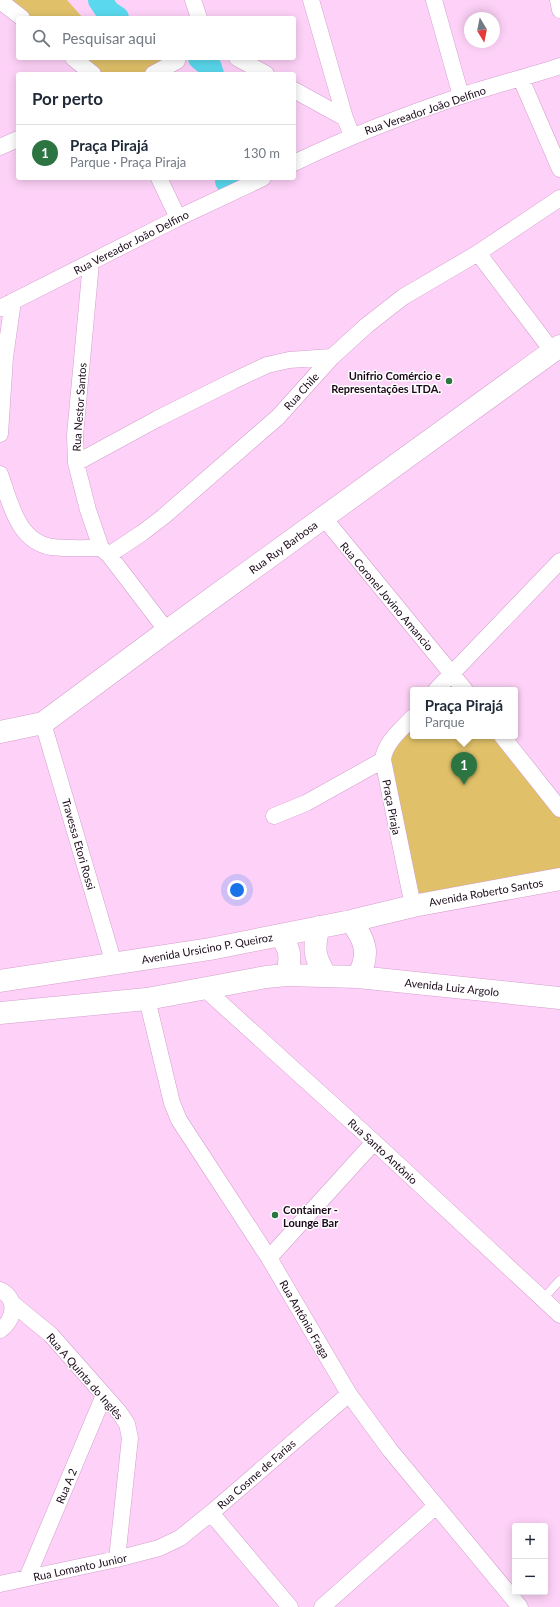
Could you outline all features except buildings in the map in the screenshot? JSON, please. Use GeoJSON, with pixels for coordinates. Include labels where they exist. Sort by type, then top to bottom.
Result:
{"type":"FeatureCollection","features":[{"type":"Feature","properties":{"kind":"main road","name":"Rua Ruy Barbosa"},"geometry":{"type":"LineString","coordinates":[[0,732],[43,723],[167,631],[556,349]]}},
{"type":"Feature","properties":{"kind":"main road","name":"Avenida Roberto Santos"},"geometry":{"type":"LineString","coordinates":[[413,906],[560,879]]}},
{"type":"Feature","properties":{"kind":"main road","name":"Avenida Ursicino P. Queiroz"},"geometry":{"type":"LineString","coordinates":[[0,981],[210,949],[351,921],[413,906]]}},
{"type":"Feature","properties":{"kind":"main road"},"geometry":{"type":"LineString","coordinates":[[0,1013],[147,999],[266,977],[287,975],[342,977],[364,966],[366,954],[360,932],[351,921]]}},
{"type":"Feature","properties":{"kind":"main road"},"geometry":{"type":"LineString","coordinates":[[319,927],[315,941],[315,953],[318,963],[342,977]]}},
{"type":"Feature","properties":{"kind":"main road"},"geometry":{"type":"LineString","coordinates":[[280,935],[290,952],[290,962],[287,975]]}},
{"type":"Feature","properties":{"kind":"main road","name":"Avenida Luiz Argolo"},"geometry":{"type":"LineString","coordinates":[[342,977],[560,998]]}},
{"type":"Feature","properties":{"kind":"street"},"geometry":{"type":"LineString","coordinates":[[193,0],[198,16]]}},
{"type":"Feature","properties":{"kind":"street"},"geometry":{"type":"LineString","coordinates":[[310,0],[345,118],[352,136]]}},
{"type":"Feature","properties":{"kind":"street"},"geometry":{"type":"LineString","coordinates":[[434,0],[461,96]]}},
{"type":"Feature","properties":{"kind":"street"},"geometry":{"type":"LineString","coordinates":[[558,0],[560,10]]}},
{"type":"Feature","properties":{"kind":"street"},"geometry":{"type":"LineString","coordinates":[[0,1],[19,16]]}},
{"type":"Feature","properties":{"kind":"street"},"geometry":{"type":"LineString","coordinates":[[76,60],[90,72]]}},
{"type":"Feature","properties":{"kind":"street"},"geometry":{"type":"LineString","coordinates":[[241,60],[262,72]]}},
{"type":"Feature","properties":{"kind":"street"},"geometry":{"type":"LineString","coordinates":[[157,72],[177,61]]}},
{"type":"Feature","properties":{"kind":"street","name":"Rua Vereador João Delfino"},"geometry":{"type":"LineString","coordinates":[[296,162],[352,136],[461,96],[560,66]]}},
{"type":"Feature","properties":{"kind":"street"},"geometry":{"type":"LineString","coordinates":[[521,79],[560,169]]}},
{"type":"Feature","properties":{"kind":"street"},"geometry":{"type":"LineString","coordinates":[[296,91],[345,118]]}},
{"type":"Feature","properties":{"kind":"street"},"geometry":{"type":"LineString","coordinates":[[0,147],[16,140]]}},
{"type":"Feature","properties":{"kind":"street"},"geometry":{"type":"LineString","coordinates":[[160,180],[178,218]]}},
{"type":"Feature","properties":{"kind":"street","name":"Rua Vereador João Delfino"},"geometry":{"type":"LineString","coordinates":[[7,304],[178,218],[258,180]]}},
{"type":"Feature","properties":{"kind":"street","name":"Rua Chile"},"geometry":{"type":"LineString","coordinates":[[105,552],[142,534],[163,517],[278,417],[332,357],[366,326],[403,297],[478,253],[560,198]]}},
{"type":"Feature","properties":{"kind":"street"},"geometry":{"type":"LineString","coordinates":[[478,253],[556,349]]}},
{"type":"Feature","properties":{"kind":"street","name":"Rua Nestor Santos"},"geometry":{"type":"LineString","coordinates":[[91,263],[75,435],[76,463],[88,510],[105,552],[167,631]]}},
{"type":"Feature","properties":{"kind":"street"},"geometry":{"type":"LineString","coordinates":[[0,434],[2,353],[7,304]]}},
{"type":"Feature","properties":{"kind":"street"},"geometry":{"type":"LineString","coordinates":[[76,463],[157,419],[267,365],[289,360],[332,357]]}},
{"type":"Feature","properties":{"kind":"street"},"geometry":{"type":"LineString","coordinates":[[0,474],[18,524],[25,533],[35,541],[50,547],[105,552]]}},
{"type":"Feature","properties":{"kind":"street","name":"Rua Coronel Jovino Amancio"},"geometry":{"type":"LineString","coordinates":[[324,518],[451,673]]}},
{"type":"Feature","properties":{"kind":"street"},"geometry":{"type":"LineString","coordinates":[[439,687],[560,561]]}},
{"type":"Feature","properties":{"kind":"street"},"geometry":{"type":"LineString","coordinates":[[451,673],[463,687]]}},
{"type":"Feature","properties":{"kind":"street"},"geometry":{"type":"LineString","coordinates":[[274,816],[306,803],[383,760],[387,747],[410,720]]}},
{"type":"Feature","properties":{"kind":"street","name":"Travessa Etori Rossi"},"geometry":{"type":"LineString","coordinates":[[43,723],[114,964]]}},
{"type":"Feature","properties":{"kind":"street"},"geometry":{"type":"LineString","coordinates":[[504,739],[560,809]]}},
{"type":"Feature","properties":{"kind":"street","name":"Praça Piraja"},"geometry":{"type":"LineString","coordinates":[[383,760],[413,906]]}},
{"type":"Feature","properties":{"kind":"street","name":"Rua Santo Antônio"},"geometry":{"type":"LineString","coordinates":[[205,989],[374,1142],[560,1315]]}},
{"type":"Feature","properties":{"kind":"street","name":"Rua Antônio Fraga"},"geometry":{"type":"LineString","coordinates":[[147,999],[172,1103],[179,1120],[269,1258],[349,1394],[390,1450],[520,1607]]}},
{"type":"Feature","properties":{"kind":"street"},"geometry":{"type":"LineString","coordinates":[[269,1258],[374,1142]]}},
{"type":"Feature","properties":{"kind":"street","name":"Rua A Quinta do Inglês"},"geometry":{"type":"LineString","coordinates":[[0,1290],[8,1296],[12,1303],[51,1335],[120,1412],[127,1424],[130,1438],[117,1559]]}},
{"type":"Feature","properties":{"kind":"street"},"geometry":{"type":"LineString","coordinates":[[0,1330],[12,1318],[12,1303]]}},
{"type":"Feature","properties":{"kind":"street","name":"Rua Cosme de Farias"},"geometry":{"type":"LineString","coordinates":[[159,1548],[180,1538],[212,1513],[349,1394]]}},
{"type":"Feature","properties":{"kind":"street","name":"Rua A 2"},"geometry":{"type":"LineString","coordinates":[[27,1578],[104,1395]]}},
{"type":"Feature","properties":{"kind":"street"},"geometry":{"type":"LineString","coordinates":[[322,1607],[436,1507]]}},
{"type":"Feature","properties":{"kind":"street"},"geometry":{"type":"LineString","coordinates":[[212,1513],[290,1607]]}},
{"type":"Feature","properties":{"kind":"street","name":"Rua Lomanto Junior"},"geometry":{"type":"LineString","coordinates":[[0,1584],[117,1559],[159,1548]]}},
{"type":"Feature","properties":{"kind":"lane"},"geometry":{"type":"LineString","coordinates":[[542,1299],[560,1280]]}},
{"type":"Feature","properties":{"kind":"shaded area"},"geometry":{"type":"Polygon","coordinates":[[[5,0],[67,0],[81,16],[25,16],[5,0]]]}},
{"type":"Feature","properties":{"kind":"shaded area"},"geometry":{"type":"Polygon","coordinates":[[[78,60],[166,60],[171,62],[152,72],[94,72],[78,60]]]}},
{"type":"Feature","properties":{"kind":"shaded area"},"geometry":{"type":"Polygon","coordinates":[[[410,720],[410,739],[503,739],[560,811],[560,879],[413,906],[387,747],[410,720]]]}},
{"type":"Feature","properties":{"kind":"waterway"},"geometry":{"type":"LineString","coordinates":[[100,0],[108,12],[114,16]]}},
{"type":"Feature","properties":{"kind":"waterway"},"geometry":{"type":"LineString","coordinates":[[203,60],[209,65],[211,72]]}},
{"type":"Feature","properties":{"kind":"place","name":"Unifrio Comércio e Representações LTDA."},"geometry":{"type":"Point","coordinates":[449,381]}},
{"type":"Feature","properties":{"kind":"place","name":"Praça Pirajá"},"geometry":{"type":"Point","coordinates":[464,785]}},
{"type":"Feature","properties":{"kind":"place","name":"Container - Lounge Bar"},"geometry":{"type":"Point","coordinates":[275,1215]}}]}
